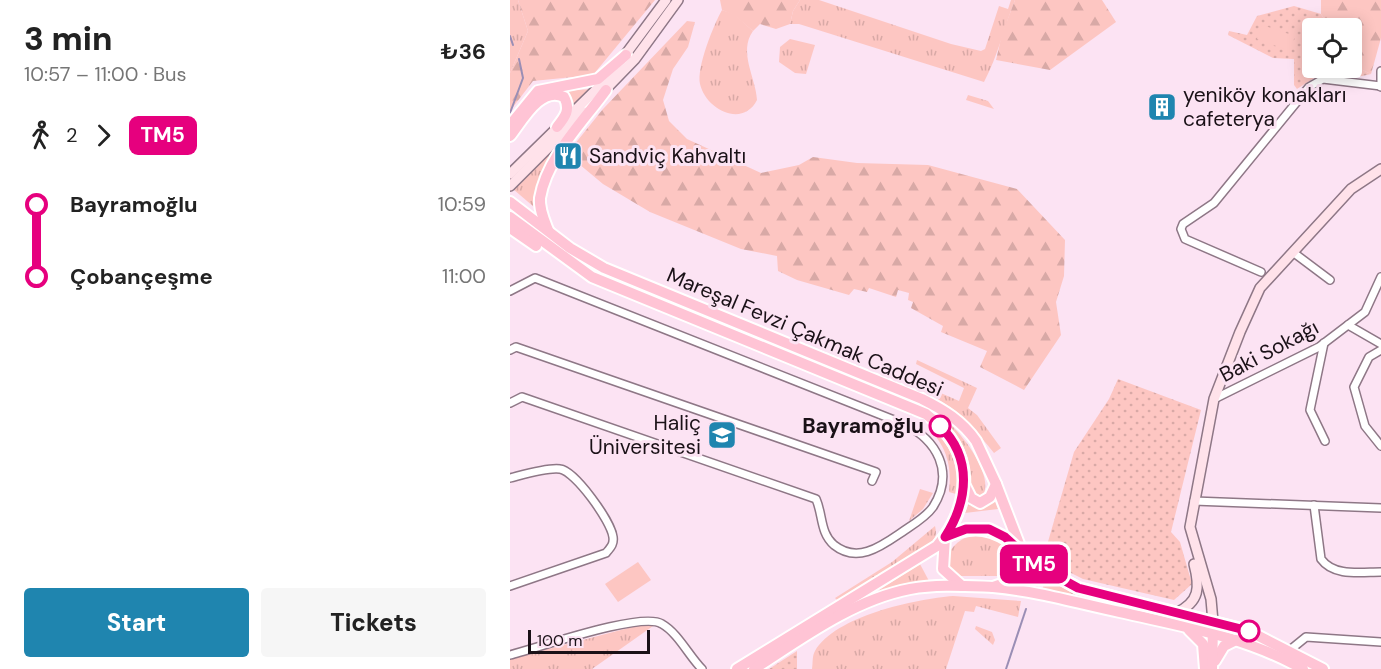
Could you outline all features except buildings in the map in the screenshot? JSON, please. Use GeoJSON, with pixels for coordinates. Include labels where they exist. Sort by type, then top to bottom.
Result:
{"type":"FeatureCollection","features":[{"type":"Feature","properties":{"kind":"main road"},"geometry":{"type":"LineString","coordinates":[[510,125],[538,91],[598,79],[626,56]]}},
{"type":"Feature","properties":{"kind":"main road"},"geometry":{"type":"LineString","coordinates":[[550,233],[540,206],[542,190],[569,139],[606,90]]}},
{"type":"Feature","properties":{"kind":"main road"},"geometry":{"type":"LineString","coordinates":[[510,136],[542,98],[550,94],[564,97],[567,105],[565,118],[557,127]]}},
{"type":"Feature","properties":{"kind":"main road","name":"Mareşal Fevzi Çakmak Caddesi"},"geometry":{"type":"LineString","coordinates":[[510,202],[550,233],[604,268],[941,409],[970,433],[996,484],[1021,549],[1036,565],[1078,588],[1176,612],[1264,648],[1304,669]]}},
{"type":"Feature","properties":{"kind":"main road","name":"Mareşal Fevzi Çakmak Caddesi"},"geometry":{"type":"LineString","coordinates":[[510,217],[568,262],[592,277],[926,414],[947,432],[958,451],[964,468],[965,486],[958,515],[945,537]]}},
{"type":"Feature","properties":{"kind":"main road"},"geometry":{"type":"LineString","coordinates":[[512,231],[568,262]]}},
{"type":"Feature","properties":{"kind":"main road"},"geometry":{"type":"LineString","coordinates":[[965,486],[971,498],[980,503],[990,497],[996,484]]}},
{"type":"Feature","properties":{"kind":"main road"},"geometry":{"type":"LineString","coordinates":[[736,669],[892,576],[937,546],[945,537],[966,529],[989,529],[1021,549],[1022,560],[1015,576],[993,588],[962,586],[913,588],[869,601],[815,630],[754,669]]}},
{"type":"Feature","properties":{"kind":"main road"},"geometry":{"type":"LineString","coordinates":[[945,537],[943,569],[962,586]]}},
{"type":"Feature","properties":{"kind":"main road","name":"Mareşal Fevzi Çakmak Caddesi"},"geometry":{"type":"LineString","coordinates":[[993,588],[1031,593],[1178,625],[1249,631],[1290,650],[1323,669]]}},
{"type":"Feature","properties":{"kind":"main road"},"geometry":{"type":"LineString","coordinates":[[1178,625],[1191,630],[1203,644],[1210,668]]}},
{"type":"Feature","properties":{"kind":"main road"},"geometry":{"type":"LineString","coordinates":[[1210,668],[1213,627]]}},
{"type":"Feature","properties":{"kind":"main road"},"geometry":{"type":"LineString","coordinates":[[1210,668],[1224,646],[1238,639]]}},
{"type":"Feature","properties":{"kind":"street"},"geometry":{"type":"LineString","coordinates":[[510,186],[557,127],[608,78],[666,0]]}},
{"type":"Feature","properties":{"kind":"street"},"geometry":{"type":"LineString","coordinates":[[510,174],[532,158],[606,90],[635,58],[678,0]]}},
{"type":"Feature","properties":{"kind":"street"},"geometry":{"type":"LineString","coordinates":[[1261,272],[1185,239],[1181,229],[1183,224],[1214,203],[1309,87],[1323,79],[1381,86],[1381,71]]}},
{"type":"Feature","properties":{"kind":"street"},"geometry":{"type":"LineString","coordinates":[[1213,627],[1211,599],[1190,527],[1214,399],[1239,332],[1260,288],[1351,189],[1381,169]]}},
{"type":"Feature","properties":{"kind":"street"},"geometry":{"type":"LineString","coordinates":[[1294,253],[1330,280]]}},
{"type":"Feature","properties":{"kind":"street","name":"Baki Sokağı"},"geometry":{"type":"LineString","coordinates":[[1214,399],[1324,343],[1365,312],[1381,277]]}},
{"type":"Feature","properties":{"kind":"street"},"geometry":{"type":"LineString","coordinates":[[510,291],[535,278],[904,424],[920,432],[933,444],[940,464],[941,487],[932,508],[923,518],[877,549],[855,553],[839,548],[826,535],[816,499],[522,397],[510,403]]}},
{"type":"Feature","properties":{"kind":"street"},"geometry":{"type":"LineString","coordinates":[[1348,325],[1381,344]]}},
{"type":"Feature","properties":{"kind":"street"},"geometry":{"type":"LineString","coordinates":[[1324,343],[1310,411],[1325,441]]}},
{"type":"Feature","properties":{"kind":"street"},"geometry":{"type":"LineString","coordinates":[[510,350],[516,347],[876,472],[872,481]]}},
{"type":"Feature","properties":{"kind":"street"},"geometry":{"type":"LineString","coordinates":[[1381,350],[1369,357],[1354,387],[1365,426],[1381,446]]}},
{"type":"Feature","properties":{"kind":"street"},"geometry":{"type":"LineString","coordinates":[[510,478],[559,468],[572,474],[610,526],[613,538],[612,546],[606,553],[510,586]]}},
{"type":"Feature","properties":{"kind":"street"},"geometry":{"type":"LineString","coordinates":[[1194,501],[1381,508]]}},
{"type":"Feature","properties":{"kind":"street"},"geometry":{"type":"LineString","coordinates":[[1176,612],[1192,604],[1199,592],[1198,578],[1186,534],[1187,521],[1194,501]]}},
{"type":"Feature","properties":{"kind":"street"},"geometry":{"type":"LineString","coordinates":[[1314,505],[1321,559],[1325,565],[1342,572],[1381,572]]}},
{"type":"Feature","properties":{"kind":"street"},"geometry":{"type":"LineString","coordinates":[[510,655],[613,626],[651,620],[668,628],[702,669]]}},
{"type":"Feature","properties":{"kind":"street"},"geometry":{"type":"LineString","coordinates":[[1290,650],[1300,640],[1318,636],[1381,642]]}},
{"type":"Feature","properties":{"kind":"green space"},"geometry":{"type":"Polygon","coordinates":[[[510,0],[518,0],[528,31],[510,73],[510,0]]]}},
{"type":"Feature","properties":{"kind":"green space"},"geometry":{"type":"Polygon","coordinates":[[[518,0],[655,0],[593,75],[533,81],[510,111],[510,73],[528,31],[518,0]]]}},
{"type":"Feature","properties":{"kind":"green space"},"geometry":{"type":"Polygon","coordinates":[[[720,0],[800,0],[793,11],[790,24],[776,29],[760,24],[753,31],[734,15],[722,10],[720,0]]]}},
{"type":"Feature","properties":{"kind":"green space"},"geometry":{"type":"Polygon","coordinates":[[[800,0],[819,0],[951,44],[981,51],[985,49],[999,6],[1008,9],[1011,0],[1015,0],[984,82],[799,24],[790,24],[793,11],[800,0]]]}},
{"type":"Feature","properties":{"kind":"green space"},"geometry":{"type":"Polygon","coordinates":[[[1015,0],[1102,0],[1116,22],[1050,70],[996,60],[1002,34],[1015,0]]]}},
{"type":"Feature","properties":{"kind":"green space"},"geometry":{"type":"Polygon","coordinates":[[[1321,0],[1381,0],[1381,38],[1371,74],[1362,70],[1362,18],[1324,18],[1321,14],[1321,0]]]}},
{"type":"Feature","properties":{"kind":"green space"},"geometry":{"type":"Polygon","coordinates":[[[1294,6],[1321,14],[1324,18],[1302,18],[1302,78],[1314,78],[1297,89],[1294,85],[1294,59],[1273,58],[1228,35],[1229,31],[1247,35],[1257,16],[1294,6]]]}},
{"type":"Feature","properties":{"kind":"green space"},"geometry":{"type":"Polygon","coordinates":[[[722,10],[734,14],[753,31],[749,39],[747,56],[757,100],[743,113],[734,114],[717,108],[709,101],[700,84],[703,57],[722,10]]]}},
{"type":"Feature","properties":{"kind":"green space"},"geometry":{"type":"Polygon","coordinates":[[[687,21],[695,22],[688,47],[673,69],[663,100],[669,121],[687,139],[761,173],[799,165],[813,157],[857,163],[928,165],[1017,189],[1065,240],[1064,276],[1056,302],[1061,335],[1024,390],[980,367],[987,351],[941,332],[943,326],[911,308],[913,302],[908,300],[909,293],[898,290],[896,297],[869,288],[867,292],[854,289],[849,295],[797,280],[778,271],[777,256],[741,249],[650,212],[603,184],[579,164],[574,145],[603,109],[687,21]]]}},
{"type":"Feature","properties":{"kind":"green space"},"geometry":{"type":"Polygon","coordinates":[[[1262,25],[1295,36],[1290,51],[1257,39],[1262,25]]]}},
{"type":"Feature","properties":{"kind":"green space"},"geometry":{"type":"Polygon","coordinates":[[[790,39],[815,45],[806,74],[795,73],[779,62],[780,47],[790,39]]]}},
{"type":"Feature","properties":{"kind":"green space"},"geometry":{"type":"Polygon","coordinates":[[[1362,70],[1371,74],[1362,76],[1362,70]]]}},
{"type":"Feature","properties":{"kind":"green space"},"geometry":{"type":"Polygon","coordinates":[[[591,89],[575,105],[562,91],[591,89]]]}},
{"type":"Feature","properties":{"kind":"green space"},"geometry":{"type":"Polygon","coordinates":[[[968,95],[988,101],[994,109],[966,100],[968,95]]]}},
{"type":"Feature","properties":{"kind":"green space"},"geometry":{"type":"Polygon","coordinates":[[[574,127],[536,204],[534,207],[513,189],[574,127]]]}},
{"type":"Feature","properties":{"kind":"green space"},"geometry":{"type":"Polygon","coordinates":[[[917,360],[977,388],[968,408],[977,415],[1001,448],[994,453],[956,411],[906,383],[909,379],[959,401],[964,388],[916,364],[917,360]]]}},
{"type":"Feature","properties":{"kind":"green space"},"geometry":{"type":"Polygon","coordinates":[[[1118,379],[1201,410],[1171,532],[1180,542],[1192,584],[1174,600],[1083,579],[1043,559],[1074,452],[1109,399],[1118,379]]]}},
{"type":"Feature","properties":{"kind":"green space"},"geometry":{"type":"Polygon","coordinates":[[[951,425],[970,448],[981,468],[985,478],[983,495],[977,496],[970,484],[967,462],[949,427],[951,425]]]}},
{"type":"Feature","properties":{"kind":"green space"},"geometry":{"type":"Polygon","coordinates":[[[929,429],[944,438],[953,454],[960,490],[956,494],[949,492],[950,474],[944,450],[929,429]]]}},
{"type":"Feature","properties":{"kind":"green space"},"geometry":{"type":"Polygon","coordinates":[[[920,489],[933,493],[923,509],[909,521],[920,489]]]}},
{"type":"Feature","properties":{"kind":"green space"},"geometry":{"type":"Polygon","coordinates":[[[994,499],[998,509],[965,513],[968,504],[981,509],[994,499]]]}},
{"type":"Feature","properties":{"kind":"green space"},"geometry":{"type":"Polygon","coordinates":[[[935,526],[935,537],[917,555],[839,602],[835,598],[892,562],[935,526]]]}},
{"type":"Feature","properties":{"kind":"green space"},"geometry":{"type":"Polygon","coordinates":[[[976,534],[1001,542],[1011,550],[1014,563],[1006,576],[960,576],[950,572],[946,558],[951,549],[962,539],[976,534]]]}},
{"type":"Feature","properties":{"kind":"green space"},"geometry":{"type":"Polygon","coordinates":[[[638,562],[651,580],[618,602],[605,584],[638,562]]]}},
{"type":"Feature","properties":{"kind":"green space"},"geometry":{"type":"Polygon","coordinates":[[[920,564],[929,581],[879,591],[879,590],[920,564]]]}},
{"type":"Feature","properties":{"kind":"green space"},"geometry":{"type":"Polygon","coordinates":[[[1029,567],[1041,575],[1037,589],[1018,585],[1029,567]]]}},
{"type":"Feature","properties":{"kind":"green space"},"geometry":{"type":"Polygon","coordinates":[[[1046,578],[1086,597],[1153,612],[1151,614],[1042,590],[1046,578]]]}},
{"type":"Feature","properties":{"kind":"green space"},"geometry":{"type":"Polygon","coordinates":[[[953,596],[1021,601],[1018,617],[976,606],[974,612],[965,611],[946,669],[812,669],[815,651],[825,639],[840,628],[898,605],[953,596]]]}},
{"type":"Feature","properties":{"kind":"green space"},"geometry":{"type":"Polygon","coordinates":[[[640,625],[653,626],[592,669],[510,669],[510,659],[640,625]]]}},
{"type":"Feature","properties":{"kind":"green space"},"geometry":{"type":"Polygon","coordinates":[[[976,626],[992,632],[995,640],[993,645],[975,629],[976,626]]]}},
{"type":"Feature","properties":{"kind":"green space"},"geometry":{"type":"Polygon","coordinates":[[[797,651],[797,669],[769,669],[797,651]]]}},
{"type":"Feature","properties":{"kind":"waterway"},"geometry":{"type":"LineString","coordinates":[[510,36],[513,45]]}},
{"type":"Feature","properties":{"kind":"waterway"},"geometry":{"type":"LineString","coordinates":[[510,113],[523,78],[519,59]]}},
{"type":"Feature","properties":{"kind":"waterway"},"geometry":{"type":"LineString","coordinates":[[1006,669],[1026,609]]}},
{"type":"Feature","properties":{"kind":"bus line","name":"TM5"},"geometry":{"type":"LineString","coordinates":[[940,426],[947,432],[958,451],[962,461],[965,486],[962,504],[945,537],[966,529],[989,529],[1021,549],[1026,557],[1036,565],[1078,588],[1249,631]]}},
{"type":"Feature","properties":{"kind":"place","name":"yeniköy konakları cafeterya"},"geometry":{"type":"Point","coordinates":[1162,107]}},
{"type":"Feature","properties":{"kind":"place","name":"Sandviç Kahvaltı"},"geometry":{"type":"Point","coordinates":[568,156]}},
{"type":"Feature","properties":{"kind":"place","name":"Bayramoğlu"},"geometry":{"type":"Point","coordinates":[940,426]}},
{"type":"Feature","properties":{"kind":"place","name":"Haliç Üniversitesi"},"geometry":{"type":"Point","coordinates":[722,435]}}]}
